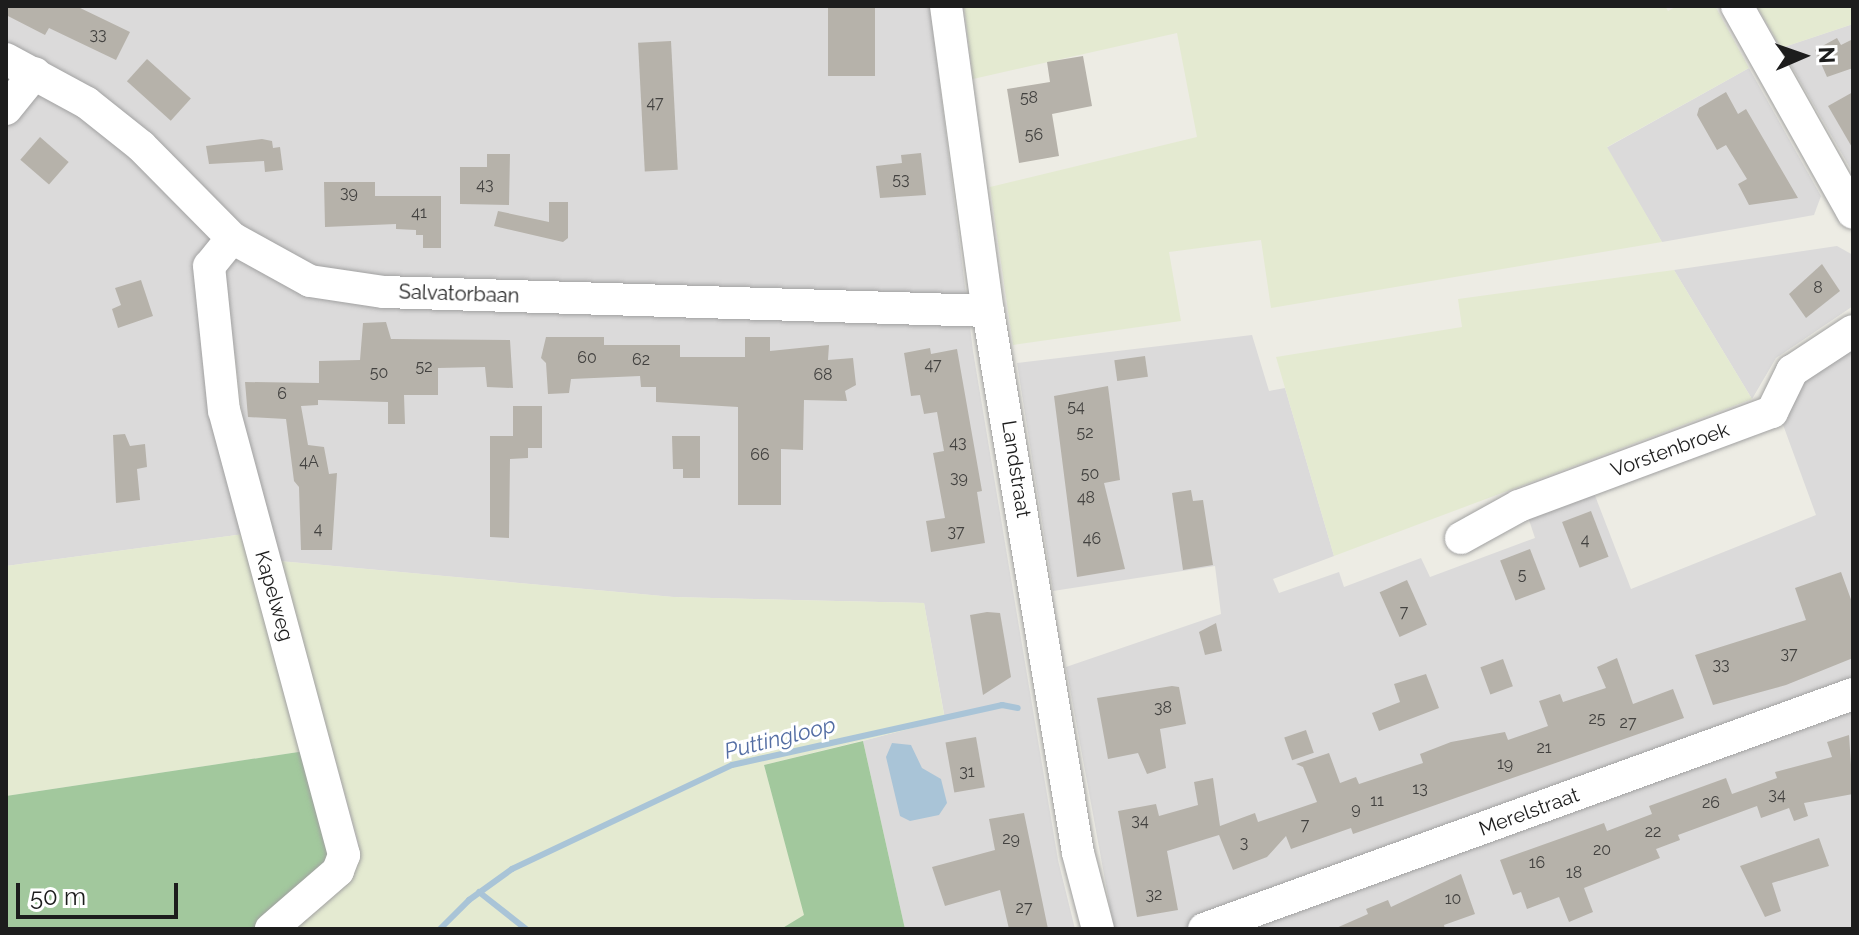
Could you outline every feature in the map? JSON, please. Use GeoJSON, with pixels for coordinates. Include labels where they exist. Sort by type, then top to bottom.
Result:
{"type":"FeatureCollection","features":[{"type":"Feature","properties":{"kind":"street","name":"Landstraat"},"geometry":{"type":"LineString","coordinates":[[946,6],[988,311],[1078,853],[1098,929]]}},
{"type":"Feature","properties":{"kind":"street"},"geometry":{"type":"LineString","coordinates":[[1737,6],[1853,213]]}},
{"type":"Feature","properties":{"kind":"street","name":"Salvatorbaan"},"geometry":{"type":"LineString","coordinates":[[6,59],[87,103],[141,146],[232,238],[310,281],[384,292],[988,311]]}},
{"type":"Feature","properties":{"kind":"street"},"geometry":{"type":"LineString","coordinates":[[6,109],[35,73]]}},
{"type":"Feature","properties":{"kind":"street","name":"Kapelweg"},"geometry":{"type":"LineString","coordinates":[[232,238],[209,266],[224,410],[344,855],[338,871],[271,929]]}},
{"type":"Feature","properties":{"kind":"street","name":"Vorstenbroek"},"geometry":{"type":"LineString","coordinates":[[1461,538],[1519,506],[1772,412],[1792,371],[1853,331]]}},
{"type":"Feature","properties":{"kind":"street","name":"Merelstraat"},"geometry":{"type":"LineString","coordinates":[[1204,929],[1853,694]]}},
{"type":"Feature","properties":{"kind":"shaded area"},"geometry":{"type":"Polygon","coordinates":[[[6,6],[930,6],[973,351],[1058,860],[1075,929],[905,929],[863,741],[945,719],[924,603],[673,597],[279,561],[244,428],[235,355],[207,358],[244,534],[6,566],[6,6]]]}},
{"type":"Feature","properties":{"kind":"shaded area"},"geometry":{"type":"Polygon","coordinates":[[[1853,24],[1853,173],[1781,48],[1853,24]]]}},
{"type":"Feature","properties":{"kind":"shaded area"},"geometry":{"type":"Polygon","coordinates":[[[1749,68],[1821,196],[1814,215],[1662,242],[1606,148],[1749,68]]]}},
{"type":"Feature","properties":{"kind":"shaded area"},"geometry":{"type":"Polygon","coordinates":[[[1837,246],[1853,255],[1853,306],[1776,358],[1752,399],[1674,270],[1837,246]]]}},
{"type":"Feature","properties":{"kind":"shaded area"},"geometry":{"type":"Polygon","coordinates":[[[1252,335],[1269,391],[1285,388],[1334,556],[1273,579],[1279,593],[1339,572],[1344,587],[1421,558],[1430,577],[1535,538],[1528,517],[1594,493],[1631,589],[1816,515],[1782,422],[1802,380],[1853,345],[1853,929],[1114,929],[1066,667],[1221,614],[1215,566],[1053,591],[1017,363],[1252,335]]]}},
{"type":"Feature","properties":{"kind":"green space"},"geometry":{"type":"Polygon","coordinates":[[[964,6],[1665,6],[1668,11],[1677,6],[1715,6],[1749,68],[1607,147],[1662,242],[1271,308],[1261,240],[1169,252],[1181,321],[1013,345],[990,187],[1197,137],[1177,33],[973,79],[964,6]]]}},
{"type":"Feature","properties":{"kind":"green space"},"geometry":{"type":"Polygon","coordinates":[[[1757,6],[1853,6],[1853,24],[1781,48],[1757,6]]]}},
{"type":"Feature","properties":{"kind":"green space"},"geometry":{"type":"Polygon","coordinates":[[[1674,270],[1752,399],[1334,556],[1276,357],[1462,327],[1458,299],[1674,270]]]}},
{"type":"Feature","properties":{"kind":"green space"},"geometry":{"type":"Polygon","coordinates":[[[244,534],[305,751],[6,796],[6,566],[244,534]]]}},
{"type":"Feature","properties":{"kind":"green space"},"geometry":{"type":"Polygon","coordinates":[[[279,561],[673,597],[924,603],[945,720],[764,765],[805,916],[781,929],[285,929],[352,861],[359,844],[279,561]]]}},
{"type":"Feature","properties":{"kind":"green space"},"geometry":{"type":"Polygon","coordinates":[[[863,741],[905,929],[781,929],[804,915],[764,765],[863,741]]]}},
{"type":"Feature","properties":{"kind":"green space"},"geometry":{"type":"Polygon","coordinates":[[[305,751],[328,836],[328,860],[255,929],[6,929],[6,796],[305,751]]]}},
{"type":"Feature","properties":{"kind":"water"},"geometry":{"type":"Polygon","coordinates":[[[892,743],[911,745],[922,768],[941,779],[947,803],[939,815],[910,821],[900,816],[886,757],[892,743]]]}},
{"type":"Feature","properties":{"kind":"building"},"geometry":{"type":"Polygon","coordinates":[[[6,6],[76,6],[130,32],[116,60],[49,28],[45,35],[6,15],[6,6]]]}},
{"type":"Feature","properties":{"kind":"building"},"geometry":{"type":"Polygon","coordinates":[[[828,6],[875,6],[875,76],[828,76],[828,6]]]}},
{"type":"Feature","properties":{"kind":"building"},"geometry":{"type":"Polygon","coordinates":[[[1837,38],[1841,45],[1853,39],[1853,68],[1827,77],[1815,50],[1837,38]]]}},
{"type":"Feature","properties":{"kind":"building"},"geometry":{"type":"Polygon","coordinates":[[[671,41],[678,170],[645,172],[638,43],[671,41]]]}},
{"type":"Feature","properties":{"kind":"building"},"geometry":{"type":"Polygon","coordinates":[[[1083,56],[1092,106],[1052,114],[1059,156],[1019,163],[1007,89],[1050,82],[1047,62],[1083,56]]]}},
{"type":"Feature","properties":{"kind":"building"},"geometry":{"type":"Polygon","coordinates":[[[147,59],[191,98],[171,121],[127,81],[147,59]]]}},
{"type":"Feature","properties":{"kind":"building"},"geometry":{"type":"Polygon","coordinates":[[[1726,92],[1738,114],[1746,109],[1798,198],[1749,205],[1738,184],[1747,179],[1726,145],[1717,150],[1697,115],[1699,108],[1726,92]]]}},
{"type":"Feature","properties":{"kind":"building"},"geometry":{"type":"Polygon","coordinates":[[[1853,92],[1853,149],[1828,106],[1853,92]]]}},
{"type":"Feature","properties":{"kind":"building"},"geometry":{"type":"Polygon","coordinates":[[[40,137],[69,162],[49,185],[20,160],[40,137]]]}},
{"type":"Feature","properties":{"kind":"building"},"geometry":{"type":"Polygon","coordinates":[[[262,139],[272,141],[273,148],[280,147],[283,170],[265,172],[264,161],[209,164],[206,146],[262,139]]]}},
{"type":"Feature","properties":{"kind":"building"},"geometry":{"type":"Polygon","coordinates":[[[921,153],[926,195],[880,198],[876,166],[902,163],[901,155],[921,153]]]}},
{"type":"Feature","properties":{"kind":"building"},"geometry":{"type":"Polygon","coordinates":[[[487,154],[510,154],[509,205],[460,204],[460,167],[487,167],[487,154]]]}},
{"type":"Feature","properties":{"kind":"building"},"geometry":{"type":"Polygon","coordinates":[[[324,182],[375,182],[375,196],[441,196],[441,248],[423,248],[423,235],[416,235],[416,230],[396,229],[396,224],[325,227],[324,182]]]}},
{"type":"Feature","properties":{"kind":"building"},"geometry":{"type":"Polygon","coordinates":[[[549,202],[568,202],[568,238],[563,242],[494,226],[498,211],[549,222],[549,202]]]}},
{"type":"Feature","properties":{"kind":"building"},"geometry":{"type":"Polygon","coordinates":[[[1822,264],[1840,291],[1806,318],[1789,294],[1822,264]]]}},
{"type":"Feature","properties":{"kind":"building"},"geometry":{"type":"Polygon","coordinates":[[[141,280],[153,316],[118,328],[112,309],[121,305],[115,288],[141,280]]]}},
{"type":"Feature","properties":{"kind":"building"},"geometry":{"type":"Polygon","coordinates":[[[386,322],[391,339],[510,340],[513,388],[487,387],[485,367],[438,368],[438,395],[404,395],[405,424],[388,424],[388,402],[318,400],[318,405],[301,406],[308,445],[324,447],[329,474],[337,473],[332,550],[301,550],[299,487],[294,481],[286,419],[248,417],[245,382],[319,383],[319,361],[360,360],[363,323],[386,322]]]}},
{"type":"Feature","properties":{"kind":"building"},"geometry":{"type":"Polygon","coordinates":[[[546,337],[604,337],[604,345],[680,345],[680,357],[745,357],[745,337],[770,337],[770,351],[829,345],[828,360],[853,358],[856,385],[845,391],[847,401],[804,400],[803,450],[781,449],[781,505],[738,505],[738,407],[656,402],[656,387],[641,387],[640,376],[571,379],[569,393],[548,394],[546,363],[541,358],[546,337]]]}},
{"type":"Feature","properties":{"kind":"building"},"geometry":{"type":"Polygon","coordinates":[[[930,348],[931,354],[957,349],[982,491],[977,492],[985,543],[931,552],[926,521],[945,518],[933,453],[944,451],[937,412],[924,414],[920,395],[911,396],[904,353],[930,348]]]}},
{"type":"Feature","properties":{"kind":"building"},"geometry":{"type":"Polygon","coordinates":[[[1145,356],[1148,377],[1117,381],[1114,360],[1145,356]]]}},
{"type":"Feature","properties":{"kind":"building"},"geometry":{"type":"Polygon","coordinates":[[[1108,386],[1120,480],[1104,483],[1125,569],[1077,577],[1054,396],[1108,386]]]}},
{"type":"Feature","properties":{"kind":"building"},"geometry":{"type":"Polygon","coordinates":[[[513,406],[542,406],[542,448],[528,448],[528,458],[510,459],[509,538],[490,537],[490,436],[513,436],[513,406]]]}},
{"type":"Feature","properties":{"kind":"building"},"geometry":{"type":"Polygon","coordinates":[[[125,434],[130,446],[145,444],[147,467],[137,469],[140,500],[116,503],[113,435],[125,434]]]}},
{"type":"Feature","properties":{"kind":"building"},"geometry":{"type":"Polygon","coordinates":[[[672,436],[700,436],[700,478],[683,478],[683,469],[673,469],[672,436]]]}},
{"type":"Feature","properties":{"kind":"building"},"geometry":{"type":"Polygon","coordinates":[[[1191,490],[1193,501],[1203,500],[1213,565],[1183,570],[1172,493],[1191,490]]]}},
{"type":"Feature","properties":{"kind":"building"},"geometry":{"type":"Polygon","coordinates":[[[1591,511],[1609,557],[1580,568],[1562,522],[1591,511]]]}},
{"type":"Feature","properties":{"kind":"building"},"geometry":{"type":"Polygon","coordinates":[[[1530,549],[1545,589],[1516,601],[1500,560],[1530,549]]]}},
{"type":"Feature","properties":{"kind":"building"},"geometry":{"type":"Polygon","coordinates":[[[1841,572],[1853,605],[1853,658],[1786,685],[1713,705],[1695,655],[1806,620],[1795,588],[1841,572]]]}},
{"type":"Feature","properties":{"kind":"building"},"geometry":{"type":"Polygon","coordinates":[[[1407,580],[1427,625],[1400,637],[1380,592],[1407,580]]]}},
{"type":"Feature","properties":{"kind":"building"},"geometry":{"type":"Polygon","coordinates":[[[1000,613],[1011,677],[983,695],[970,615],[1000,613]]]}},
{"type":"Feature","properties":{"kind":"building"},"geometry":{"type":"Polygon","coordinates":[[[1216,623],[1222,651],[1205,655],[1199,632],[1216,623]]]}},
{"type":"Feature","properties":{"kind":"building"},"geometry":{"type":"Polygon","coordinates":[[[1617,658],[1633,704],[1673,689],[1684,718],[1353,834],[1351,828],[1291,849],[1286,836],[1267,857],[1233,870],[1219,835],[1167,851],[1178,910],[1137,917],[1118,811],[1156,804],[1159,816],[1198,805],[1194,782],[1213,778],[1220,826],[1255,813],[1258,822],[1317,802],[1303,767],[1296,764],[1329,753],[1340,783],[1356,777],[1359,784],[1423,763],[1420,754],[1451,742],[1505,732],[1508,740],[1548,726],[1539,701],[1560,694],[1563,702],[1606,688],[1597,667],[1617,658]]]}},
{"type":"Feature","properties":{"kind":"building"},"geometry":{"type":"Polygon","coordinates":[[[1503,659],[1513,686],[1490,694],[1480,667],[1503,659]]]}},
{"type":"Feature","properties":{"kind":"building"},"geometry":{"type":"Polygon","coordinates":[[[1426,674],[1439,708],[1379,731],[1372,713],[1400,702],[1394,684],[1426,674]]]}},
{"type":"Feature","properties":{"kind":"building"},"geometry":{"type":"Polygon","coordinates":[[[1179,687],[1186,724],[1160,729],[1166,768],[1147,774],[1138,753],[1108,759],[1097,698],[1179,687]]]}},
{"type":"Feature","properties":{"kind":"building"},"geometry":{"type":"Polygon","coordinates":[[[1306,730],[1314,753],[1292,760],[1284,737],[1306,730]]]}},
{"type":"Feature","properties":{"kind":"building"},"geometry":{"type":"Polygon","coordinates":[[[1849,735],[1853,794],[1804,803],[1808,816],[1794,821],[1789,808],[1761,818],[1757,806],[1678,835],[1680,840],[1656,849],[1660,858],[1584,888],[1593,912],[1569,922],[1559,897],[1527,909],[1521,892],[1513,895],[1500,860],[1604,823],[1607,831],[1652,814],[1649,806],[1726,778],[1732,794],[1777,778],[1775,772],[1832,757],[1827,742],[1849,735]]]}},
{"type":"Feature","properties":{"kind":"building"},"geometry":{"type":"Polygon","coordinates":[[[976,737],[985,787],[954,793],[945,742],[976,737]]]}},
{"type":"Feature","properties":{"kind":"building"},"geometry":{"type":"Polygon","coordinates":[[[1024,813],[1048,929],[1009,929],[1000,890],[945,906],[932,867],[995,850],[989,819],[1024,813]]]}},
{"type":"Feature","properties":{"kind":"building"},"geometry":{"type":"Polygon","coordinates":[[[1819,838],[1829,866],[1772,883],[1781,911],[1765,917],[1740,866],[1819,838]]]}},
{"type":"Feature","properties":{"kind":"building"},"geometry":{"type":"Polygon","coordinates":[[[1461,874],[1475,914],[1444,925],[1445,929],[1334,929],[1368,914],[1366,909],[1388,900],[1391,907],[1461,874]]]}},
{"type":"Feature","properties":{"kind":"waterway","name":"Puttingloop"},"geometry":{"type":"LineString","coordinates":[[440,929],[469,900],[512,869],[732,765],[1002,705],[1018,708]]}},
{"type":"Feature","properties":{"kind":"waterway"},"geometry":{"type":"LineString","coordinates":[[479,892],[526,929]]}}]}
